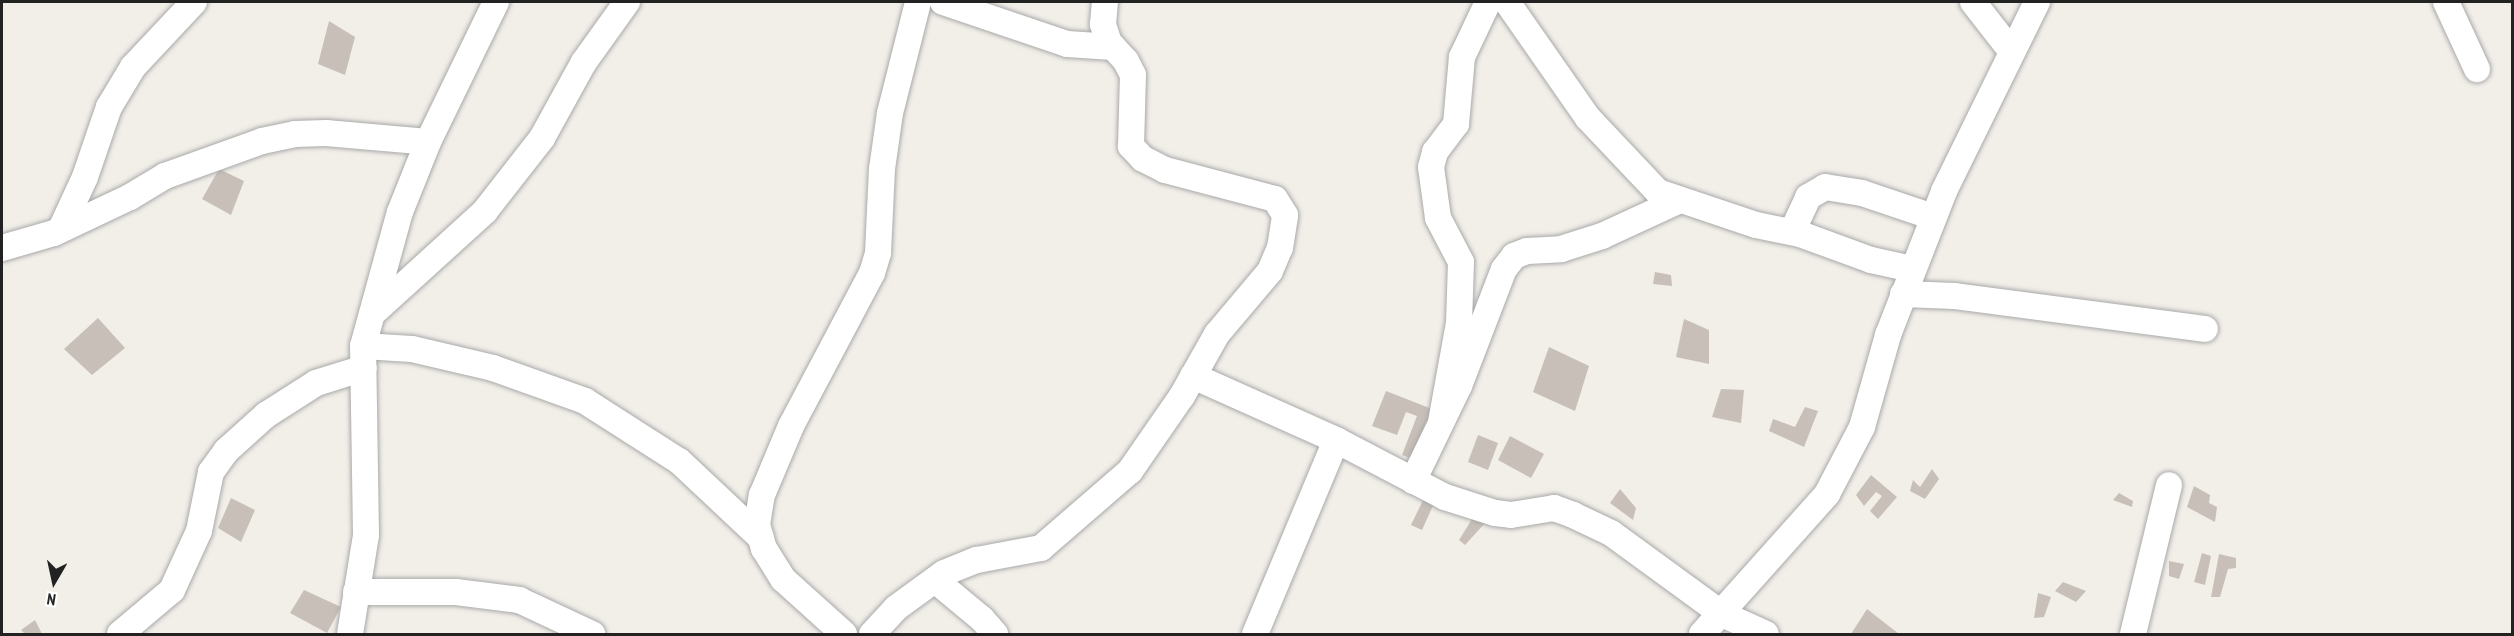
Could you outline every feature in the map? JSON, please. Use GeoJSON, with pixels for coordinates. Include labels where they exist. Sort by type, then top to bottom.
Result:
{"type":"FeatureCollection","features":[{"type":"Feature","properties":{"kind":"street"},"geometry":{"type":"LineString","coordinates":[[61,229],[85,177],[109,107],[133,67],[194,2]]}},
{"type":"Feature","properties":{"kind":"street"},"geometry":{"type":"LineString","coordinates":[[350,634],[366,536],[364,357],[372,314],[400,212],[428,142],[496,2]]}},
{"type":"Feature","properties":{"kind":"street"},"geometry":{"type":"LineString","coordinates":[[372,314],[485,211],[542,138],[584,62],[627,2]]}},
{"type":"Feature","properties":{"kind":"street"},"geometry":{"type":"LineString","coordinates":[[844,634],[783,579],[760,538],[757,525],[762,495],[791,426],[872,273],[878,253],[882,169],[890,113],[918,2]]}},
{"type":"Feature","properties":{"kind":"street"},"geometry":{"type":"LineString","coordinates":[[943,2],[1067,44],[1113,47]]}},
{"type":"Feature","properties":{"kind":"street"},"geometry":{"type":"LineString","coordinates":[[872,634],[896,608],[935,580],[977,560],[1041,548],[1073,524],[1130,471],[1193,376],[1217,334],[1270,271],[1280,248],[1285,215],[1275,199],[1165,170],[1143,159],[1131,146],[1133,75],[1113,47],[1103,24],[1105,2]]}},
{"type":"Feature","properties":{"kind":"street"},"geometry":{"type":"LineString","coordinates":[[1441,422],[1459,323],[1461,262],[1438,218],[1431,167],[1435,152],[1456,124],[1462,57],[1488,2]]}},
{"type":"Feature","properties":{"kind":"street"},"geometry":{"type":"LineString","coordinates":[[1507,2],[1596,127],[1646,182],[1680,200],[1792,232],[1871,260],[1912,269]]}},
{"type":"Feature","properties":{"kind":"street"},"geometry":{"type":"LineString","coordinates":[[1973,2],[2012,52]]}},
{"type":"Feature","properties":{"kind":"street"},"geometry":{"type":"LineString","coordinates":[[1702,634],[1827,494],[1862,427],[1903,294],[1933,217],[1972,128],[2037,2]]}},
{"type":"Feature","properties":{"kind":"street"},"geometry":{"type":"LineString","coordinates":[[2446,2],[2477,69]]}},
{"type":"Feature","properties":{"kind":"street"},"geometry":{"type":"LineString","coordinates":[[2,248],[61,229],[130,197],[165,176],[262,141],[295,134],[327,133],[428,142]]}},
{"type":"Feature","properties":{"kind":"street"},"geometry":{"type":"LineString","coordinates":[[1792,232],[1808,197],[1826,187],[1862,193],[1933,217]]}},
{"type":"Feature","properties":{"kind":"street"},"geometry":{"type":"LineString","coordinates":[[1413,481],[1441,422],[1504,269],[1514,256],[1527,251],[1561,249],[1592,239],[1680,200]]}},
{"type":"Feature","properties":{"kind":"street"},"geometry":{"type":"LineString","coordinates":[[1903,294],[1955,296],[2205,329]]}},
{"type":"Feature","properties":{"kind":"street"},"geometry":{"type":"LineString","coordinates":[[120,634],[172,590],[199,531],[211,472],[226,451],[266,415],[315,383],[364,357],[412,349],[494,368],[585,401],[679,461],[760,538]]}},
{"type":"Feature","properties":{"kind":"street"},"geometry":{"type":"LineString","coordinates":[[1193,376],[1336,440],[1445,498],[1495,513],[1511,515],[1554,508],[1573,514],[1611,533],[1722,614],[1766,634]]}},
{"type":"Feature","properties":{"kind":"street"},"geometry":{"type":"LineString","coordinates":[[1254,634],[1336,440]]}},
{"type":"Feature","properties":{"kind":"street"},"geometry":{"type":"LineString","coordinates":[[2133,634],[2139,598],[2169,485]]}},
{"type":"Feature","properties":{"kind":"street"},"geometry":{"type":"LineString","coordinates":[[935,580],[982,619],[995,634]]}},
{"type":"Feature","properties":{"kind":"street"},"geometry":{"type":"LineString","coordinates":[[356,592],[456,592],[519,600],[592,634]]}},
{"type":"Feature","properties":{"kind":"building"},"geometry":{"type":"Polygon","coordinates":[[[329,21],[355,37],[345,75],[318,64],[329,21]]]}},
{"type":"Feature","properties":{"kind":"building"},"geometry":{"type":"Polygon","coordinates":[[[219,169],[244,181],[231,215],[202,199],[219,169]]]}},
{"type":"Feature","properties":{"kind":"building"},"geometry":{"type":"Polygon","coordinates":[[[1655,272],[1671,275],[1672,286],[1653,284],[1655,272]]]}},
{"type":"Feature","properties":{"kind":"building"},"geometry":{"type":"Polygon","coordinates":[[[98,318],[125,348],[92,375],[64,349],[98,318]]]}},
{"type":"Feature","properties":{"kind":"building"},"geometry":{"type":"Polygon","coordinates":[[[1684,319],[1709,330],[1709,364],[1676,357],[1684,319]]]}},
{"type":"Feature","properties":{"kind":"building"},"geometry":{"type":"Polygon","coordinates":[[[1549,347],[1589,366],[1575,411],[1533,392],[1549,347]]]}},
{"type":"Feature","properties":{"kind":"building"},"geometry":{"type":"Polygon","coordinates":[[[1721,389],[1744,390],[1741,423],[1712,417],[1721,389]]]}},
{"type":"Feature","properties":{"kind":"building"},"geometry":{"type":"Polygon","coordinates":[[[1386,391],[1437,411],[1418,461],[1402,455],[1417,416],[1406,412],[1397,435],[1372,426],[1386,391]]]}},
{"type":"Feature","properties":{"kind":"building"},"geometry":{"type":"Polygon","coordinates":[[[1805,407],[1818,411],[1804,447],[1769,431],[1773,419],[1795,427],[1805,407]]]}},
{"type":"Feature","properties":{"kind":"building"},"geometry":{"type":"Polygon","coordinates":[[[1478,435],[1498,443],[1488,470],[1468,462],[1478,435]]]}},
{"type":"Feature","properties":{"kind":"building"},"geometry":{"type":"Polygon","coordinates":[[[1510,436],[1544,454],[1531,478],[1498,460],[1510,436]]]}},
{"type":"Feature","properties":{"kind":"building"},"geometry":{"type":"Polygon","coordinates":[[[1932,469],[1939,479],[1925,499],[1910,491],[1913,480],[1920,487],[1932,469]]]}},
{"type":"Feature","properties":{"kind":"building"},"geometry":{"type":"Polygon","coordinates":[[[1871,475],[1897,497],[1878,519],[1870,511],[1882,496],[1876,492],[1864,506],[1856,495],[1871,475]]]}},
{"type":"Feature","properties":{"kind":"building"},"geometry":{"type":"Polygon","coordinates":[[[2194,486],[2210,495],[2209,503],[2217,507],[2215,522],[2187,507],[2194,486]]]}},
{"type":"Feature","properties":{"kind":"building"},"geometry":{"type":"Polygon","coordinates":[[[1620,489],[1636,508],[1633,520],[1610,503],[1620,489]]]}},
{"type":"Feature","properties":{"kind":"building"},"geometry":{"type":"Polygon","coordinates":[[[2119,493],[2133,501],[2132,507],[2113,500],[2119,493]]]}},
{"type":"Feature","properties":{"kind":"building"},"geometry":{"type":"Polygon","coordinates":[[[1426,494],[1436,499],[1422,530],[1411,525],[1426,494]]]}},
{"type":"Feature","properties":{"kind":"building"},"geometry":{"type":"Polygon","coordinates":[[[231,498],[255,510],[241,542],[218,528],[231,498]]]}},
{"type":"Feature","properties":{"kind":"building"},"geometry":{"type":"Polygon","coordinates":[[[1474,516],[1485,523],[1465,545],[1459,540],[1474,516]]]}},
{"type":"Feature","properties":{"kind":"building"},"geometry":{"type":"Polygon","coordinates":[[[2202,553],[2211,556],[2205,585],[2194,582],[2202,553]]]}},
{"type":"Feature","properties":{"kind":"building"},"geometry":{"type":"Polygon","coordinates":[[[2219,554],[2236,558],[2236,568],[2228,569],[2220,597],[2211,597],[2219,554]]]}},
{"type":"Feature","properties":{"kind":"building"},"geometry":{"type":"Polygon","coordinates":[[[2169,561],[2184,564],[2179,579],[2169,576],[2169,561]]]}},
{"type":"Feature","properties":{"kind":"building"},"geometry":{"type":"Polygon","coordinates":[[[2063,582],[2086,591],[2076,602],[2055,591],[2063,582]]]}},
{"type":"Feature","properties":{"kind":"building"},"geometry":{"type":"Polygon","coordinates":[[[304,590],[341,607],[327,633],[290,613],[304,590]]]}},
{"type":"Feature","properties":{"kind":"building"},"geometry":{"type":"Polygon","coordinates":[[[2038,593],[2051,597],[2044,617],[2034,618],[2038,593]]]}},
{"type":"Feature","properties":{"kind":"building"},"geometry":{"type":"Polygon","coordinates":[[[1867,609],[1899,634],[1851,634],[1867,609]]]}},
{"type":"Feature","properties":{"kind":"building"},"geometry":{"type":"Polygon","coordinates":[[[35,620],[42,634],[25,634],[21,630],[35,620]]]}}]}
